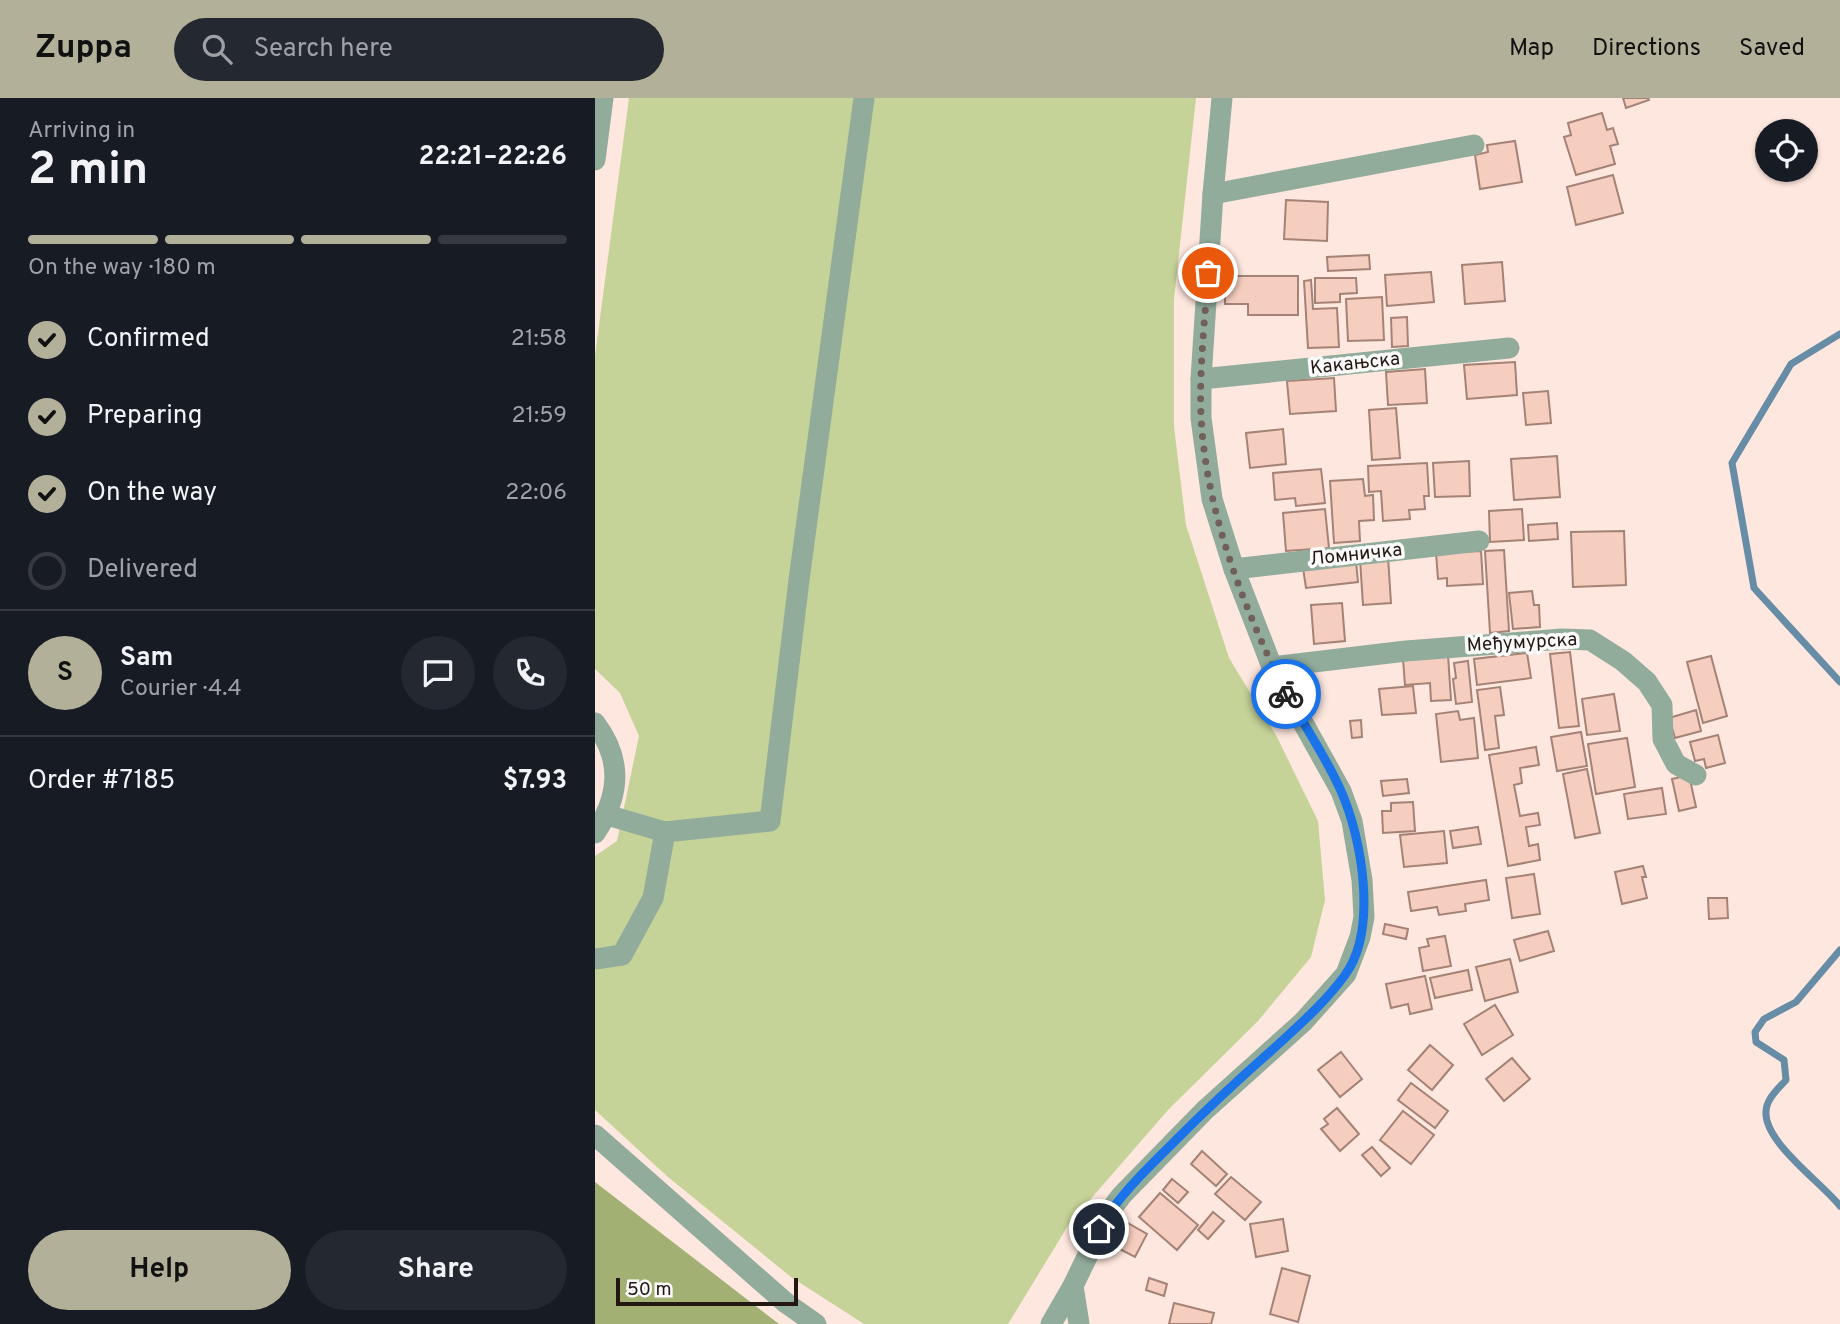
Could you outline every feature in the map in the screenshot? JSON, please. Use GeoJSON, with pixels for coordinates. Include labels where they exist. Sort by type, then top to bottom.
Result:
{"type":"FeatureCollection","features":[{"type":"Feature","properties":{"kind":"street"},"geometry":{"type":"LineString","coordinates":[[595,160],[603,98]]}},
{"type":"Feature","properties":{"kind":"street"},"geometry":{"type":"LineString","coordinates":[[595,723],[609,745],[615,768],[615,792],[601,824],[665,832],[770,821],[799,580],[864,98]]}},
{"type":"Feature","properties":{"kind":"street"},"geometry":{"type":"LineString","coordinates":[[1051,1324],[1073,1286],[1099,1229],[1122,1195],[1205,1110],[1303,1022],[1346,974],[1360,937],[1364,917],[1363,880],[1352,821],[1341,791],[1272,667],[1234,569],[1212,499],[1201,418],[1201,379],[1222,98]]}},
{"type":"Feature","properties":{"kind":"street"},"geometry":{"type":"LineString","coordinates":[[1213,194],[1474,145]]}},
{"type":"Feature","properties":{"kind":"street","name":"Какањска"},"geometry":{"type":"LineString","coordinates":[[1201,379],[1509,348]]}},
{"type":"Feature","properties":{"kind":"street","name":"Ломничка"},"geometry":{"type":"LineString","coordinates":[[1234,569],[1479,541]]}},
{"type":"Feature","properties":{"kind":"street","name":"Међумурска"},"geometry":{"type":"LineString","coordinates":[[1272,667],[1406,651],[1562,639],[1590,640],[1623,661],[1647,682],[1662,705],[1663,739],[1675,764],[1696,775]]}},
{"type":"Feature","properties":{"kind":"street"},"geometry":{"type":"LineString","coordinates":[[595,959],[622,955],[653,898],[665,832]]}},
{"type":"Feature","properties":{"kind":"street"},"geometry":{"type":"LineString","coordinates":[[595,1135],[786,1303],[815,1324]]}},
{"type":"Feature","properties":{"kind":"street"},"geometry":{"type":"LineString","coordinates":[[1073,1286],[1079,1324]]}},
{"type":"Feature","properties":{"kind":"green space"},"geometry":{"type":"Polygon","coordinates":[[[629,98],[1196,98],[1174,299],[1174,427],[1186,525],[1229,658],[1276,735],[1318,821],[1325,900],[1311,957],[1258,1021],[1168,1110],[1069,1224],[1008,1324],[864,1324],[791,1277],[668,1177],[595,1110],[595,856],[617,841],[639,736],[620,693],[595,669],[595,356],[629,98]]]}},
{"type":"Feature","properties":{"kind":"green space"},"geometry":{"type":"Polygon","coordinates":[[[595,1182],[779,1324],[595,1324],[595,1182]]]}},
{"type":"Feature","properties":{"kind":"building"},"geometry":{"type":"Polygon","coordinates":[[[1623,98],[1648,98],[1649,100],[1626,108],[1623,98]]]}},
{"type":"Feature","properties":{"kind":"building"},"geometry":{"type":"Polygon","coordinates":[[[1602,113],[1607,130],[1613,128],[1618,144],[1610,146],[1615,164],[1576,175],[1564,137],[1571,135],[1568,123],[1602,113]]]}},
{"type":"Feature","properties":{"kind":"building"},"geometry":{"type":"Polygon","coordinates":[[[1515,141],[1522,182],[1480,189],[1475,155],[1488,152],[1487,145],[1515,141]]]}},
{"type":"Feature","properties":{"kind":"building"},"geometry":{"type":"Polygon","coordinates":[[[1613,175],[1623,213],[1576,225],[1567,187],[1613,175]]]}},
{"type":"Feature","properties":{"kind":"building"},"geometry":{"type":"Polygon","coordinates":[[[1286,200],[1328,202],[1327,241],[1284,239],[1286,200]]]}},
{"type":"Feature","properties":{"kind":"building"},"geometry":{"type":"Polygon","coordinates":[[[1369,255],[1370,269],[1328,271],[1327,257],[1369,255]]]}},
{"type":"Feature","properties":{"kind":"building"},"geometry":{"type":"Polygon","coordinates":[[[1502,262],[1505,301],[1465,304],[1462,265],[1502,262]]]}},
{"type":"Feature","properties":{"kind":"building"},"geometry":{"type":"Polygon","coordinates":[[[1431,272],[1434,302],[1387,306],[1385,275],[1431,272]]]}},
{"type":"Feature","properties":{"kind":"building"},"geometry":{"type":"Polygon","coordinates":[[[1225,276],[1298,276],[1298,315],[1248,315],[1248,304],[1225,304],[1225,276]]]}},
{"type":"Feature","properties":{"kind":"building"},"geometry":{"type":"Polygon","coordinates":[[[1315,278],[1356,278],[1357,293],[1340,294],[1340,302],[1315,303],[1315,278]]]}},
{"type":"Feature","properties":{"kind":"building"},"geometry":{"type":"Polygon","coordinates":[[[1311,280],[1313,309],[1337,308],[1339,347],[1308,348],[1304,281],[1311,280]]]}},
{"type":"Feature","properties":{"kind":"building"},"geometry":{"type":"Polygon","coordinates":[[[1382,297],[1384,340],[1348,341],[1346,299],[1382,297]]]}},
{"type":"Feature","properties":{"kind":"building"},"geometry":{"type":"Polygon","coordinates":[[[1407,317],[1408,346],[1392,347],[1391,318],[1407,317]]]}},
{"type":"Feature","properties":{"kind":"building"},"geometry":{"type":"Polygon","coordinates":[[[1515,362],[1517,395],[1467,399],[1464,365],[1515,362]]]}},
{"type":"Feature","properties":{"kind":"building"},"geometry":{"type":"Polygon","coordinates":[[[1425,369],[1427,403],[1388,405],[1386,372],[1425,369]]]}},
{"type":"Feature","properties":{"kind":"building"},"geometry":{"type":"Polygon","coordinates":[[[1334,378],[1336,411],[1290,414],[1287,381],[1334,378]]]}},
{"type":"Feature","properties":{"kind":"building"},"geometry":{"type":"Polygon","coordinates":[[[1548,391],[1551,423],[1526,425],[1523,393],[1548,391]]]}},
{"type":"Feature","properties":{"kind":"building"},"geometry":{"type":"Polygon","coordinates":[[[1396,408],[1400,458],[1372,460],[1369,410],[1396,408]]]}},
{"type":"Feature","properties":{"kind":"building"},"geometry":{"type":"Polygon","coordinates":[[[1283,429],[1286,464],[1250,468],[1246,433],[1283,429]]]}},
{"type":"Feature","properties":{"kind":"building"},"geometry":{"type":"Polygon","coordinates":[[[1557,456],[1560,497],[1514,500],[1511,459],[1557,456]]]}},
{"type":"Feature","properties":{"kind":"building"},"geometry":{"type":"Polygon","coordinates":[[[1469,461],[1470,496],[1435,497],[1433,463],[1469,461]]]}},
{"type":"Feature","properties":{"kind":"building"},"geometry":{"type":"Polygon","coordinates":[[[1427,463],[1429,496],[1424,496],[1425,509],[1409,510],[1410,519],[1383,521],[1381,491],[1369,492],[1368,466],[1427,463]]]}},
{"type":"Feature","properties":{"kind":"building"},"geometry":{"type":"Polygon","coordinates":[[[1321,469],[1325,503],[1296,506],[1295,498],[1275,500],[1273,473],[1321,469]]]}},
{"type":"Feature","properties":{"kind":"building"},"geometry":{"type":"Polygon","coordinates":[[[1363,479],[1365,496],[1373,495],[1374,520],[1359,521],[1360,541],[1334,543],[1330,481],[1363,479]]]}},
{"type":"Feature","properties":{"kind":"building"},"geometry":{"type":"Polygon","coordinates":[[[1325,509],[1329,548],[1286,551],[1283,513],[1325,509]]]}},
{"type":"Feature","properties":{"kind":"building"},"geometry":{"type":"Polygon","coordinates":[[[1522,509],[1524,540],[1490,542],[1489,511],[1522,509]]]}},
{"type":"Feature","properties":{"kind":"building"},"geometry":{"type":"Polygon","coordinates":[[[1557,523],[1558,539],[1529,541],[1528,525],[1557,523]]]}},
{"type":"Feature","properties":{"kind":"building"},"geometry":{"type":"Polygon","coordinates":[[[1624,531],[1626,585],[1573,587],[1571,532],[1624,531]]]}},
{"type":"Feature","properties":{"kind":"building"},"geometry":{"type":"Polygon","coordinates":[[[1504,550],[1509,631],[1490,633],[1485,551],[1504,550]]]}},
{"type":"Feature","properties":{"kind":"building"},"geometry":{"type":"Polygon","coordinates":[[[1481,551],[1483,584],[1447,586],[1447,578],[1438,579],[1436,553],[1481,551]]]}},
{"type":"Feature","properties":{"kind":"building"},"geometry":{"type":"Polygon","coordinates":[[[1388,557],[1391,603],[1363,605],[1360,559],[1388,557]]]}},
{"type":"Feature","properties":{"kind":"building"},"geometry":{"type":"Polygon","coordinates":[[[1356,562],[1358,582],[1306,588],[1303,568],[1356,562]]]}},
{"type":"Feature","properties":{"kind":"building"},"geometry":{"type":"Polygon","coordinates":[[[1532,591],[1534,605],[1539,605],[1540,627],[1513,629],[1509,593],[1532,591]]]}},
{"type":"Feature","properties":{"kind":"building"},"geometry":{"type":"Polygon","coordinates":[[[1342,603],[1345,641],[1314,644],[1311,605],[1342,603]]]}},
{"type":"Feature","properties":{"kind":"building"},"geometry":{"type":"Polygon","coordinates":[[[1570,652],[1579,726],[1559,728],[1550,654],[1570,652]]]}},
{"type":"Feature","properties":{"kind":"building"},"geometry":{"type":"Polygon","coordinates":[[[1527,653],[1531,678],[1477,685],[1474,659],[1527,653]]]}},
{"type":"Feature","properties":{"kind":"building"},"geometry":{"type":"Polygon","coordinates":[[[1448,655],[1451,700],[1431,701],[1430,683],[1405,685],[1403,659],[1448,655]]]}},
{"type":"Feature","properties":{"kind":"building"},"geometry":{"type":"Polygon","coordinates":[[[1711,656],[1727,716],[1703,723],[1687,662],[1711,656]]]}},
{"type":"Feature","properties":{"kind":"building"},"geometry":{"type":"Polygon","coordinates":[[[1468,661],[1472,702],[1456,704],[1454,663],[1468,661]]]}},
{"type":"Feature","properties":{"kind":"building"},"geometry":{"type":"Polygon","coordinates":[[[1413,686],[1416,713],[1382,715],[1379,689],[1413,686]]]}},
{"type":"Feature","properties":{"kind":"building"},"geometry":{"type":"Polygon","coordinates":[[[1500,687],[1504,715],[1495,716],[1499,748],[1485,750],[1477,690],[1500,687]]]}},
{"type":"Feature","properties":{"kind":"building"},"geometry":{"type":"Polygon","coordinates":[[[1614,694],[1620,731],[1587,735],[1582,699],[1614,694]]]}},
{"type":"Feature","properties":{"kind":"building"},"geometry":{"type":"Polygon","coordinates":[[[1696,710],[1701,731],[1675,738],[1669,718],[1696,710]]]}},
{"type":"Feature","properties":{"kind":"building"},"geometry":{"type":"Polygon","coordinates":[[[1458,711],[1460,720],[1474,718],[1478,758],[1441,762],[1436,714],[1458,711]]]}},
{"type":"Feature","properties":{"kind":"building"},"geometry":{"type":"Polygon","coordinates":[[[1361,720],[1362,737],[1352,738],[1350,721],[1361,720]]]}},
{"type":"Feature","properties":{"kind":"building"},"geometry":{"type":"Polygon","coordinates":[[[1581,732],[1587,766],[1557,771],[1551,737],[1581,732]]]}},
{"type":"Feature","properties":{"kind":"building"},"geometry":{"type":"Polygon","coordinates":[[[1718,735],[1725,763],[1706,768],[1704,759],[1695,761],[1690,742],[1718,735]]]}},
{"type":"Feature","properties":{"kind":"building"},"geometry":{"type":"Polygon","coordinates":[[[1627,738],[1635,787],[1596,794],[1588,744],[1627,738]]]}},
{"type":"Feature","properties":{"kind":"building"},"geometry":{"type":"Polygon","coordinates":[[[1536,747],[1539,765],[1520,768],[1522,783],[1514,785],[1520,816],[1538,813],[1540,825],[1526,827],[1529,846],[1538,844],[1540,860],[1508,866],[1489,755],[1536,747]]]}},
{"type":"Feature","properties":{"kind":"building"},"geometry":{"type":"Polygon","coordinates":[[[1587,769],[1600,833],[1575,838],[1563,774],[1587,769]]]}},
{"type":"Feature","properties":{"kind":"building"},"geometry":{"type":"Polygon","coordinates":[[[1689,775],[1696,807],[1679,811],[1672,779],[1689,775]]]}},
{"type":"Feature","properties":{"kind":"building"},"geometry":{"type":"Polygon","coordinates":[[[1407,779],[1409,793],[1383,796],[1381,781],[1407,779]]]}},
{"type":"Feature","properties":{"kind":"building"},"geometry":{"type":"Polygon","coordinates":[[[1662,788],[1666,814],[1628,819],[1624,794],[1662,788]]]}},
{"type":"Feature","properties":{"kind":"building"},"geometry":{"type":"Polygon","coordinates":[[[1413,802],[1415,831],[1383,833],[1382,811],[1391,811],[1391,803],[1413,802]]]}},
{"type":"Feature","properties":{"kind":"building"},"geometry":{"type":"Polygon","coordinates":[[[1478,827],[1481,844],[1453,848],[1450,831],[1478,827]]]}},
{"type":"Feature","properties":{"kind":"building"},"geometry":{"type":"Polygon","coordinates":[[[1444,831],[1447,863],[1404,867],[1400,835],[1444,831]]]}},
{"type":"Feature","properties":{"kind":"building"},"geometry":{"type":"Polygon","coordinates":[[[1643,866],[1646,877],[1642,877],[1647,898],[1622,904],[1615,872],[1643,866]]]}},
{"type":"Feature","properties":{"kind":"building"},"geometry":{"type":"Polygon","coordinates":[[[1534,874],[1540,914],[1512,918],[1506,878],[1534,874]]]}},
{"type":"Feature","properties":{"kind":"building"},"geometry":{"type":"Polygon","coordinates":[[[1486,880],[1489,900],[1465,904],[1466,911],[1439,915],[1437,907],[1411,911],[1408,892],[1486,880]]]}},
{"type":"Feature","properties":{"kind":"building"},"geometry":{"type":"Polygon","coordinates":[[[1708,898],[1727,898],[1728,918],[1709,919],[1708,898]]]}},
{"type":"Feature","properties":{"kind":"building"},"geometry":{"type":"Polygon","coordinates":[[[1385,924],[1408,929],[1406,939],[1383,934],[1385,924]]]}},
{"type":"Feature","properties":{"kind":"building"},"geometry":{"type":"Polygon","coordinates":[[[1548,931],[1554,951],[1520,961],[1514,940],[1548,931]]]}},
{"type":"Feature","properties":{"kind":"building"},"geometry":{"type":"Polygon","coordinates":[[[1445,936],[1451,966],[1423,971],[1419,948],[1429,946],[1427,939],[1445,936]]]}},
{"type":"Feature","properties":{"kind":"building"},"geometry":{"type":"Polygon","coordinates":[[[1510,959],[1518,992],[1485,1001],[1476,967],[1510,959]]]}},
{"type":"Feature","properties":{"kind":"building"},"geometry":{"type":"Polygon","coordinates":[[[1468,970],[1472,990],[1435,998],[1430,978],[1468,970]]]}},
{"type":"Feature","properties":{"kind":"building"},"geometry":{"type":"Polygon","coordinates":[[[1425,976],[1432,1009],[1410,1014],[1408,1004],[1391,1008],[1386,984],[1425,976]]]}},
{"type":"Feature","properties":{"kind":"building"},"geometry":{"type":"Polygon","coordinates":[[[1495,1005],[1513,1035],[1482,1055],[1464,1024],[1495,1005]]]}},
{"type":"Feature","properties":{"kind":"building"},"geometry":{"type":"Polygon","coordinates":[[[1430,1045],[1453,1065],[1432,1090],[1408,1070],[1430,1045]]]}},
{"type":"Feature","properties":{"kind":"building"},"geometry":{"type":"Polygon","coordinates":[[[1341,1052],[1362,1079],[1340,1097],[1318,1070],[1341,1052]]]}},
{"type":"Feature","properties":{"kind":"building"},"geometry":{"type":"Polygon","coordinates":[[[1512,1058],[1530,1079],[1504,1101],[1486,1079],[1512,1058]]]}},
{"type":"Feature","properties":{"kind":"building"},"geometry":{"type":"Polygon","coordinates":[[[1411,1083],[1448,1111],[1435,1128],[1398,1100],[1411,1083]]]}},
{"type":"Feature","properties":{"kind":"building"},"geometry":{"type":"Polygon","coordinates":[[[1337,1108],[1359,1134],[1340,1151],[1321,1129],[1328,1124],[1324,1119],[1337,1108]]]}},
{"type":"Feature","properties":{"kind":"building"},"geometry":{"type":"Polygon","coordinates":[[[1403,1111],[1434,1135],[1411,1164],[1380,1140],[1403,1111]]]}},
{"type":"Feature","properties":{"kind":"building"},"geometry":{"type":"Polygon","coordinates":[[[1372,1147],[1390,1168],[1381,1176],[1362,1155],[1372,1147]]]}},
{"type":"Feature","properties":{"kind":"building"},"geometry":{"type":"Polygon","coordinates":[[[1202,1151],[1227,1174],[1216,1186],[1191,1164],[1202,1151]]]}},
{"type":"Feature","properties":{"kind":"building"},"geometry":{"type":"Polygon","coordinates":[[[1231,1177],[1261,1202],[1245,1220],[1215,1194],[1231,1177]]]}},
{"type":"Feature","properties":{"kind":"building"},"geometry":{"type":"Polygon","coordinates":[[[1172,1179],[1188,1192],[1178,1203],[1163,1190],[1172,1179]]]}},
{"type":"Feature","properties":{"kind":"building"},"geometry":{"type":"Polygon","coordinates":[[[1160,1193],[1198,1225],[1177,1250],[1139,1217],[1160,1193]]]}},
{"type":"Feature","properties":{"kind":"building"},"geometry":{"type":"Polygon","coordinates":[[[1213,1212],[1224,1221],[1208,1239],[1198,1230],[1213,1212]]]}},
{"type":"Feature","properties":{"kind":"building"},"geometry":{"type":"Polygon","coordinates":[[[1283,1219],[1288,1251],[1256,1257],[1250,1224],[1283,1219]]]}},
{"type":"Feature","properties":{"kind":"building"},"geometry":{"type":"Polygon","coordinates":[[[1126,1222],[1147,1234],[1135,1257],[1112,1245],[1126,1222]]]}},
{"type":"Feature","properties":{"kind":"building"},"geometry":{"type":"Polygon","coordinates":[[[1282,1268],[1310,1276],[1298,1322],[1270,1314],[1282,1268]]]}},
{"type":"Feature","properties":{"kind":"building"},"geometry":{"type":"Polygon","coordinates":[[[1149,1278],[1167,1284],[1164,1296],[1146,1290],[1149,1278]]]}},
{"type":"Feature","properties":{"kind":"building"},"geometry":{"type":"Polygon","coordinates":[[[1174,1303],[1214,1313],[1211,1324],[1169,1324],[1174,1303]]]}},
{"type":"Feature","properties":{"kind":"waterway"},"geometry":{"type":"LineString","coordinates":[[1840,334],[1791,364],[1732,463],[1754,588],[1840,682]]}},
{"type":"Feature","properties":{"kind":"waterway"},"geometry":{"type":"LineString","coordinates":[[1840,950],[1796,1002],[1764,1019],[1755,1032],[1756,1042],[1784,1060],[1786,1080],[1768,1103],[1768,1124],[1795,1162],[1840,1206]]}},
{"type":"Feature","properties":{"kind":"way so far"},"geometry":{"type":"LineString","coordinates":[[1208,273],[1201,418],[1212,499],[1254,622],[1286,694]]}},
{"type":"Feature","properties":{"kind":"route"},"geometry":{"type":"LineString","coordinates":[[1099,1229],[1122,1195],[1205,1110],[1303,1022],[1346,974],[1354,955],[1364,917],[1364,898],[1352,821],[1341,791],[1286,694]]}}]}
